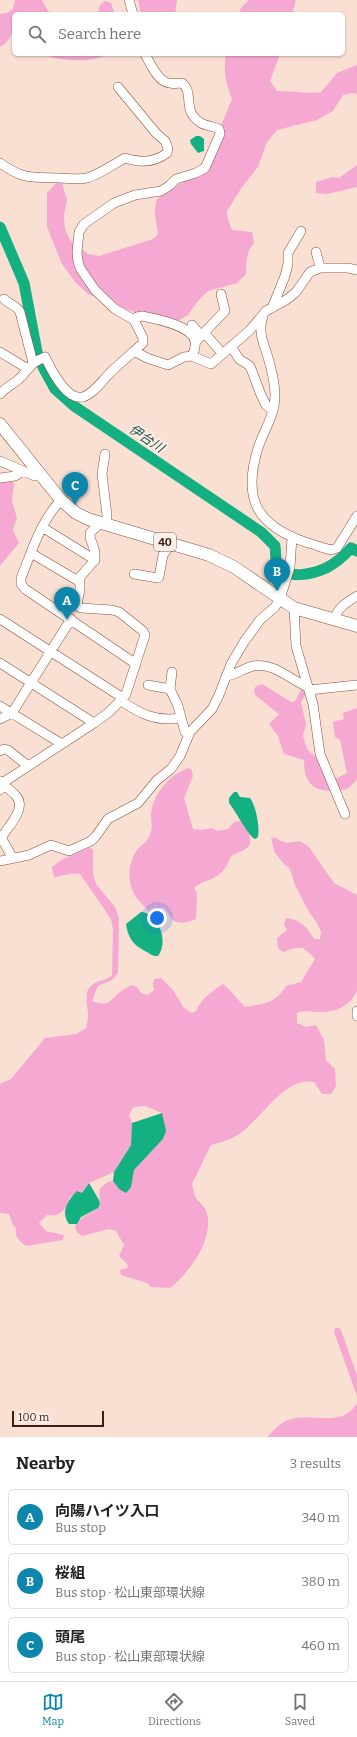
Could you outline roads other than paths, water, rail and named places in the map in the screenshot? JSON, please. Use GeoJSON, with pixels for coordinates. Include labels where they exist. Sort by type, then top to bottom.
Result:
{"type":"FeatureCollection","features":[{"type":"Feature","properties":{"kind":"main road","name":"40"},"geometry":{"type":"LineString","coordinates":[[0,424],[61,500],[76,513],[103,523],[210,555],[234,567],[294,608],[357,626]]}},
{"type":"Feature","properties":{"kind":"street"},"geometry":{"type":"LineString","coordinates":[[129,0],[132,12]]}},
{"type":"Feature","properties":{"kind":"street"},"geometry":{"type":"LineString","coordinates":[[0,394],[35,363],[45,357],[57,381],[72,395],[83,397],[90,394],[143,343],[134,320],[116,310],[94,290],[86,278],[78,261],[79,232],[84,224],[114,203],[135,195],[161,191],[169,186],[176,178],[196,173],[205,168],[220,134],[219,129],[201,123],[192,114],[188,107],[189,92],[187,86],[182,83],[168,84],[158,75],[146,56]]}},
{"type":"Feature","properties":{"kind":"street"},"geometry":{"type":"LineString","coordinates":[[0,163],[11,171],[28,177],[72,180],[88,178],[125,158],[134,162],[148,162],[162,157],[167,153],[168,148],[165,141],[156,133],[118,87]]}},
{"type":"Feature","properties":{"kind":"street"},"geometry":{"type":"LineString","coordinates":[[272,308],[285,276],[288,264],[288,253],[301,231]]}},
{"type":"Feature","properties":{"kind":"street"},"geometry":{"type":"LineString","coordinates":[[316,252],[322,265]]}},
{"type":"Feature","properties":{"kind":"street"},"geometry":{"type":"LineString","coordinates":[[134,351],[147,358],[168,365],[173,364],[184,356],[192,356],[211,364],[250,330],[262,316],[296,292],[310,272],[322,265],[357,270]]}},
{"type":"Feature","properties":{"kind":"street"},"geometry":{"type":"LineString","coordinates":[[192,356],[195,342],[225,311],[221,294]]}},
{"type":"Feature","properties":{"kind":"street"},"geometry":{"type":"LineString","coordinates":[[4,299],[9,304],[18,307],[35,363]]}},
{"type":"Feature","properties":{"kind":"street"},"geometry":{"type":"LineString","coordinates":[[134,320],[137,317],[142,316],[174,323],[190,334],[195,342]]}},
{"type":"Feature","properties":{"kind":"street"},"geometry":{"type":"LineString","coordinates":[[262,316],[260,330],[270,362],[275,395],[273,411],[258,446],[252,476],[252,494],[260,514],[276,528],[292,538],[326,549],[337,548],[357,516]]}},
{"type":"Feature","properties":{"kind":"street"},"geometry":{"type":"LineString","coordinates":[[192,325],[198,332],[207,336],[222,353]]}},
{"type":"Feature","properties":{"kind":"street"},"geometry":{"type":"LineString","coordinates":[[231,346],[239,359],[250,366],[266,405],[273,411]]}},
{"type":"Feature","properties":{"kind":"street"},"geometry":{"type":"LineString","coordinates":[[0,352],[35,363]]}},
{"type":"Feature","properties":{"kind":"street"},"geometry":{"type":"LineString","coordinates":[[12,857],[3,841],[2,836],[12,823],[19,808],[19,803],[18,798],[1,785],[6,780],[94,724],[108,713],[126,694],[145,635],[143,631],[119,612],[112,610],[81,608],[77,605],[81,573],[95,560],[95,552],[90,533],[103,523],[107,515],[102,474],[105,454]]}},
{"type":"Feature","properties":{"kind":"street"},"geometry":{"type":"LineString","coordinates":[[0,461],[35,476],[42,476]]}},
{"type":"Feature","properties":{"kind":"street"},"geometry":{"type":"LineString","coordinates":[[0,478],[15,476],[21,474],[23,471]]}},
{"type":"Feature","properties":{"kind":"street"},"geometry":{"type":"LineString","coordinates":[[61,500],[52,510],[42,527],[21,578],[22,587],[136,664]]}},
{"type":"Feature","properties":{"kind":"street"},"geometry":{"type":"LineString","coordinates":[[42,527],[95,560]]}},
{"type":"Feature","properties":{"kind":"street"},"geometry":{"type":"LineString","coordinates":[[0,861],[29,854],[51,844],[69,851],[91,841],[108,819],[138,802],[157,780],[171,769],[180,756],[189,734],[212,709],[231,664],[254,627],[264,615],[275,607],[280,599],[290,567],[292,538]]}},
{"type":"Feature","properties":{"kind":"street"},"geometry":{"type":"LineString","coordinates":[[134,574],[158,578],[163,555],[171,544]]}},
{"type":"Feature","properties":{"kind":"street"},"geometry":{"type":"LineString","coordinates":[[31,554],[80,582]]}},
{"type":"Feature","properties":{"kind":"street"},"geometry":{"type":"LineString","coordinates":[[335,620],[338,610],[357,596]]}},
{"type":"Feature","properties":{"kind":"street"},"geometry":{"type":"LineString","coordinates":[[294,608],[296,646],[314,708],[320,754],[345,814]]}},
{"type":"Feature","properties":{"kind":"street"},"geometry":{"type":"LineString","coordinates":[[0,619],[50,651],[140,713],[162,719],[181,718]]}},
{"type":"Feature","properties":{"kind":"street"},"geometry":{"type":"LineString","coordinates":[[0,719],[12,713],[30,682],[71,619]]}},
{"type":"Feature","properties":{"kind":"street"},"geometry":{"type":"LineString","coordinates":[[0,662],[94,724]]}},
{"type":"Feature","properties":{"kind":"street"},"geometry":{"type":"LineString","coordinates":[[226,676],[254,666],[264,665],[273,668],[308,689],[357,685]]}},
{"type":"Feature","properties":{"kind":"street"},"geometry":{"type":"LineString","coordinates":[[172,672],[170,689],[185,732],[189,734]]}},
{"type":"Feature","properties":{"kind":"street"},"geometry":{"type":"LineString","coordinates":[[148,685],[170,689]]}},
{"type":"Feature","properties":{"kind":"street"},"geometry":{"type":"LineString","coordinates":[[0,706],[62,744]]}},
{"type":"Feature","properties":{"kind":"street"},"geometry":{"type":"LineString","coordinates":[[0,751],[8,750],[28,766]]}},
{"type":"Feature","properties":{"kind":"street"},"geometry":{"type":"LineString","coordinates":[[357,1011],[357,1016]]}},
{"type":"Feature","properties":{"kind":"waterway","name":"伊台川"},"geometry":{"type":"LineString","coordinates":[[0,227],[24,283],[37,352],[55,389],[74,406],[261,532],[275,546],[277,564],[287,573],[300,575],[314,572],[333,564],[343,557],[351,548],[357,551]]}},
{"type":"Feature","properties":{"kind":"place","name":"頭尾"},"geometry":{"type":"Point","coordinates":[75,505]}},
{"type":"Feature","properties":{"kind":"place","name":"桜組"},"geometry":{"type":"Point","coordinates":[277,591]}},
{"type":"Feature","properties":{"kind":"place","name":"向陽ハイツ入口"},"geometry":{"type":"Point","coordinates":[67,620]}}]}
